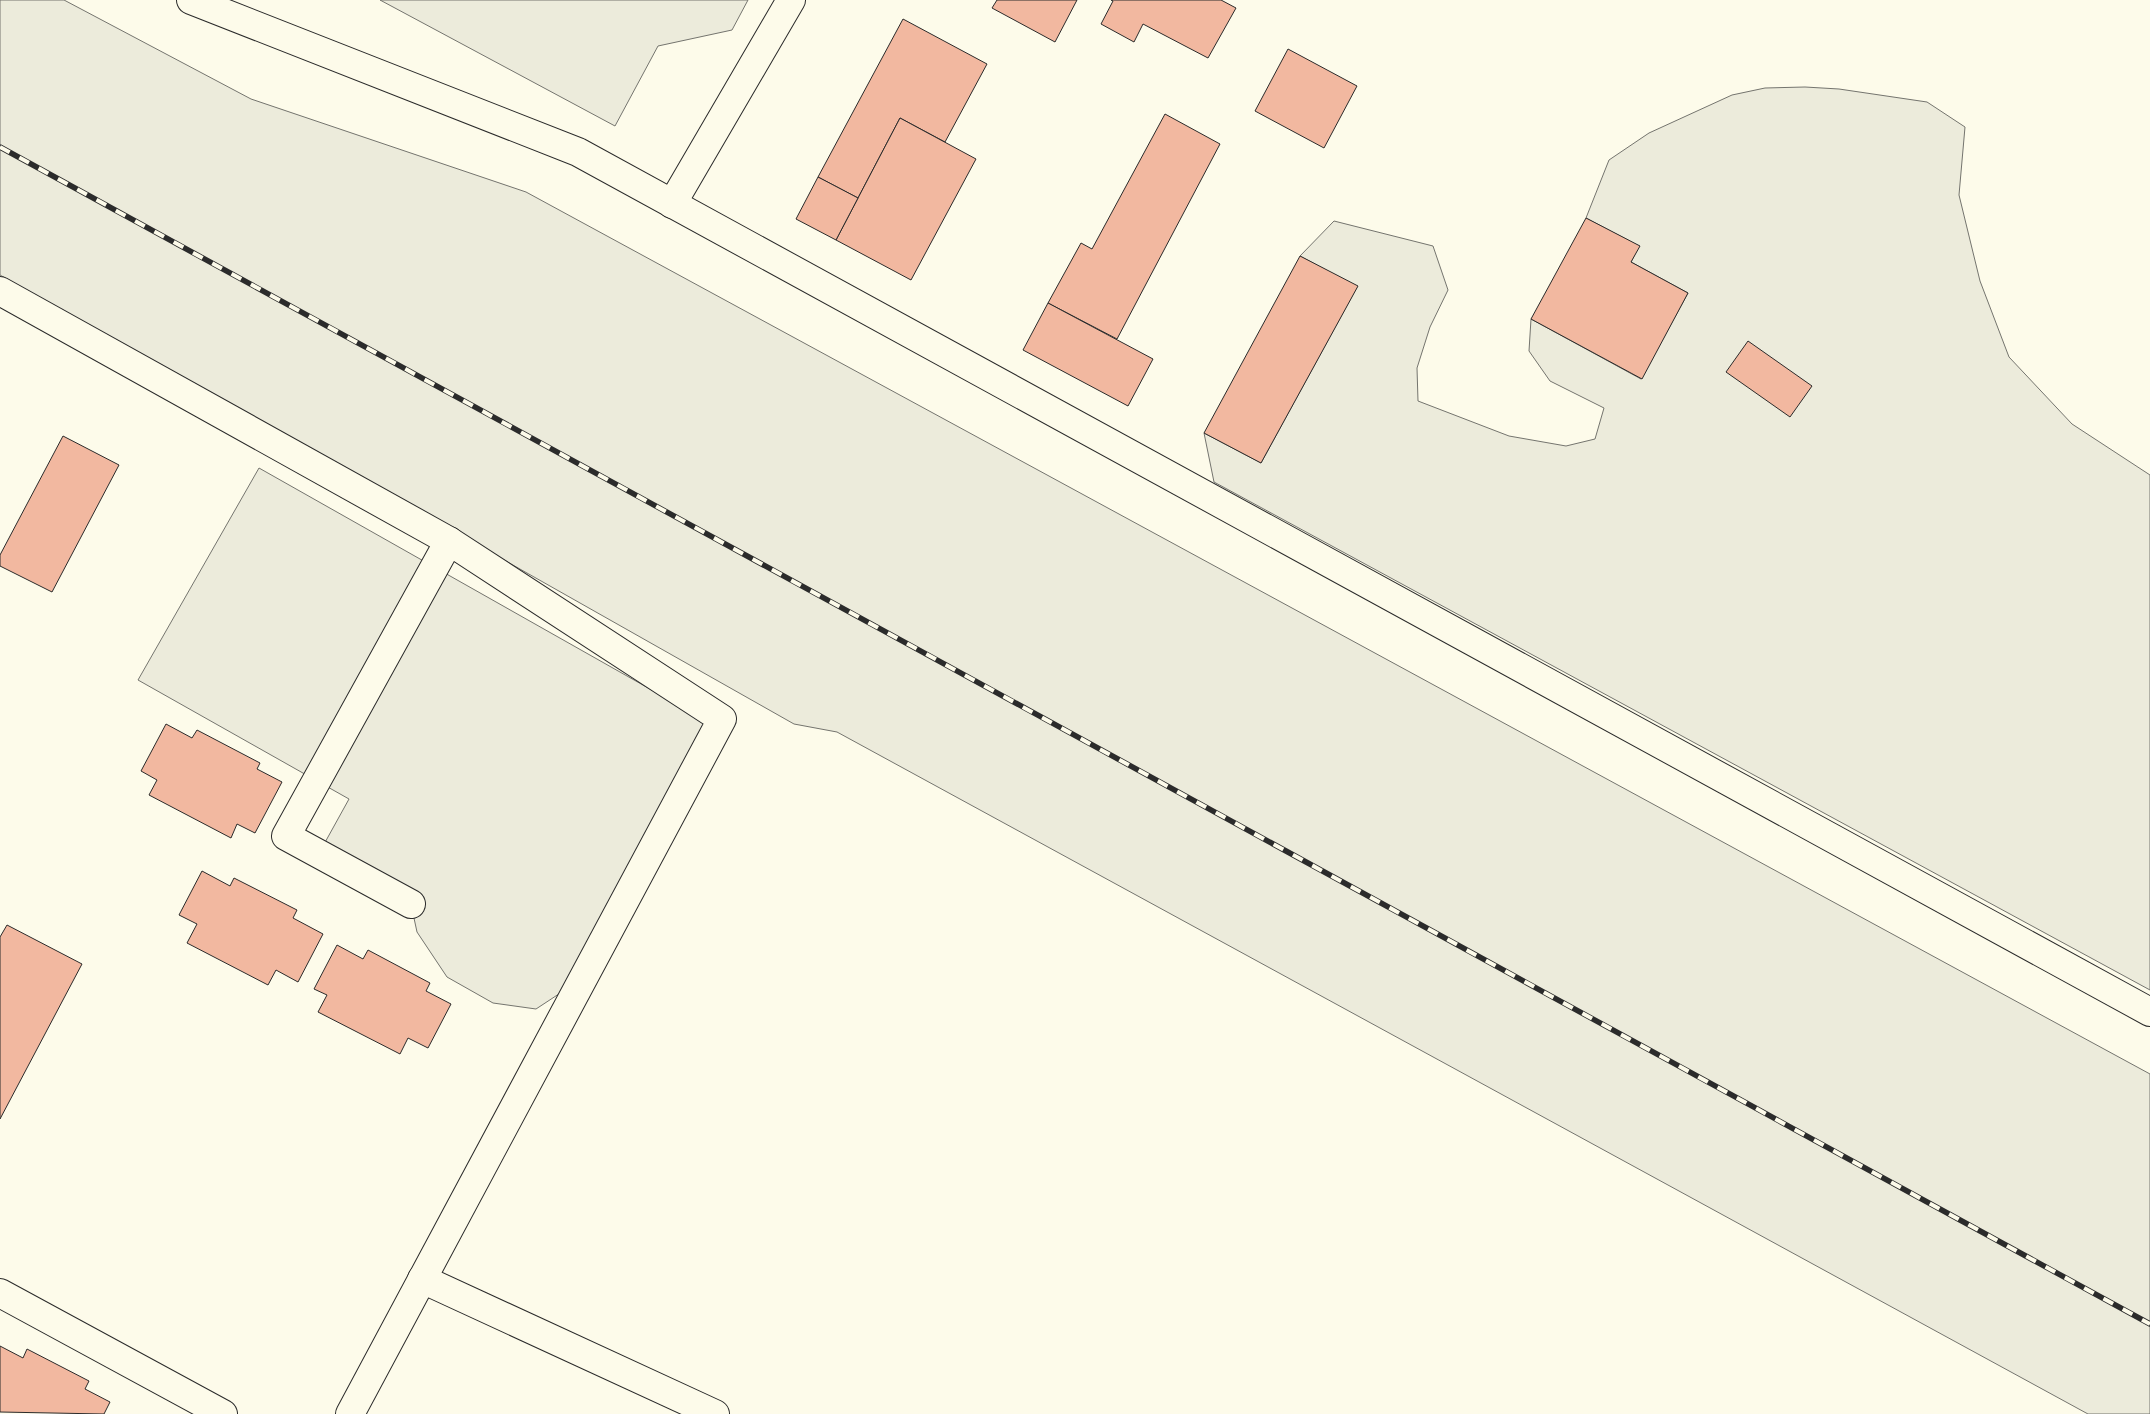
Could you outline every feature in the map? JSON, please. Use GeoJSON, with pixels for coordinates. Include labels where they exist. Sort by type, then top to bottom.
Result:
{"type":"FeatureCollection","features":[{"type":"Feature","properties":{"kind":"street"},"geometry":{"type":"LineString","coordinates":[[191,0],[578,152],[2150,1012]]}},
{"type":"Feature","properties":{"kind":"street"},"geometry":{"type":"LineString","coordinates":[[672,204],[791,0]]}},
{"type":"Feature","properties":{"kind":"street"},"geometry":{"type":"LineString","coordinates":[[0,291],[449,540],[722,720],[350,1414]]}},
{"type":"Feature","properties":{"kind":"street"},"geometry":{"type":"LineString","coordinates":[[411,904],[286,836],[449,540]]}},
{"type":"Feature","properties":{"kind":"street"},"geometry":{"type":"LineString","coordinates":[[422,1279],[715,1414]]}},
{"type":"Feature","properties":{"kind":"street"},"geometry":{"type":"LineString","coordinates":[[0,1293],[223,1414]]}},
{"type":"Feature","properties":{"kind":"shaded area"},"geometry":{"type":"Polygon","coordinates":[[[0,0],[64,0],[251,99],[526,192],[2150,1074],[2150,1414],[2088,1414],[837,732],[794,724],[0,275],[0,0]]]}},
{"type":"Feature","properties":{"kind":"shaded area"},"geometry":{"type":"Polygon","coordinates":[[[380,0],[748,0],[732,30],[658,46],[615,126],[380,0]]]}},
{"type":"Feature","properties":{"kind":"shaded area"},"geometry":{"type":"Polygon","coordinates":[[[1805,87],[1839,89],[1927,102],[1965,127],[1959,195],[1980,281],[2009,357],[2072,424],[2150,475],[2150,990],[1214,482],[1204,433],[1261,463],[1357,287],[1300,256],[1334,221],[1433,246],[1448,290],[1430,327],[1417,368],[1418,401],[1509,436],[1566,446],[1595,439],[1604,408],[1550,381],[1529,351],[1531,319],[1641,379],[1688,293],[1631,262],[1639,246],[1586,218],[1609,160],[1649,133],[1732,95],[1765,88],[1805,87]]]}},
{"type":"Feature","properties":{"kind":"shaded area"},"geometry":{"type":"Polygon","coordinates":[[[259,468],[719,728],[571,986],[536,1009],[493,1003],[447,977],[417,932],[409,895],[323,846],[349,799],[138,680],[259,468]]]}},
{"type":"Feature","properties":{"kind":"building"},"geometry":{"type":"Polygon","coordinates":[[[997,0],[1077,0],[1055,42],[992,8],[997,0]]]}},
{"type":"Feature","properties":{"kind":"building"},"geometry":{"type":"Polygon","coordinates":[[[1111,0],[1221,0],[1236,8],[1208,58],[1143,24],[1134,42],[1101,24],[1113,1],[1111,0]]]}},
{"type":"Feature","properties":{"kind":"building"},"geometry":{"type":"Polygon","coordinates":[[[903,19],[987,64],[945,142],[900,118],[858,198],[818,177],[903,19]]]}},
{"type":"Feature","properties":{"kind":"building"},"geometry":{"type":"Polygon","coordinates":[[[1288,49],[1357,86],[1324,148],[1255,111],[1288,49]]]}},
{"type":"Feature","properties":{"kind":"building"},"geometry":{"type":"Polygon","coordinates":[[[1165,114],[1220,144],[1117,339],[1048,303],[1081,243],[1092,249],[1165,114]]]}},
{"type":"Feature","properties":{"kind":"building"},"geometry":{"type":"Polygon","coordinates":[[[900,118],[976,159],[911,280],[836,240],[900,118]]]}},
{"type":"Feature","properties":{"kind":"building"},"geometry":{"type":"Polygon","coordinates":[[[818,177],[858,198],[836,240],[796,219],[818,177]]]}},
{"type":"Feature","properties":{"kind":"building"},"geometry":{"type":"Polygon","coordinates":[[[1586,218],[1640,246],[1631,262],[1688,293],[1642,379],[1531,319],[1586,218]]]}},
{"type":"Feature","properties":{"kind":"building"},"geometry":{"type":"Polygon","coordinates":[[[1300,256],[1358,286],[1261,463],[1204,433],[1300,256]]]}},
{"type":"Feature","properties":{"kind":"building"},"geometry":{"type":"Polygon","coordinates":[[[1048,303],[1153,359],[1128,406],[1023,350],[1048,303]]]}},
{"type":"Feature","properties":{"kind":"building"},"geometry":{"type":"Polygon","coordinates":[[[1748,341],[1812,386],[1790,417],[1726,372],[1748,341]]]}},
{"type":"Feature","properties":{"kind":"building"},"geometry":{"type":"Polygon","coordinates":[[[63,436],[119,465],[52,592],[0,566],[0,555],[63,436]]]}},
{"type":"Feature","properties":{"kind":"building"},"geometry":{"type":"Polygon","coordinates":[[[166,724],[192,738],[197,730],[260,763],[257,769],[282,782],[255,833],[237,824],[231,838],[149,795],[157,780],[141,771],[166,724]]]}},
{"type":"Feature","properties":{"kind":"building"},"geometry":{"type":"Polygon","coordinates":[[[202,871],[230,886],[234,878],[297,910],[293,918],[323,934],[298,982],[276,970],[268,985],[187,943],[197,924],[179,915],[202,871]]]}},
{"type":"Feature","properties":{"kind":"building"},"geometry":{"type":"Polygon","coordinates":[[[7,925],[82,964],[0,1119],[0,937],[7,925]]]}},
{"type":"Feature","properties":{"kind":"building"},"geometry":{"type":"Polygon","coordinates":[[[337,945],[363,959],[368,950],[430,983],[426,991],[451,1004],[428,1048],[408,1038],[400,1054],[318,1012],[327,995],[314,989],[337,945]]]}},
{"type":"Feature","properties":{"kind":"building"},"geometry":{"type":"Polygon","coordinates":[[[0,1346],[23,1358],[27,1349],[89,1381],[85,1389],[110,1402],[104,1414],[0,1412],[0,1346]]]}},
{"type":"Feature","properties":{"kind":"railway"},"geometry":{"type":"LineString","coordinates":[[0,147],[2150,1324]]}}]}
